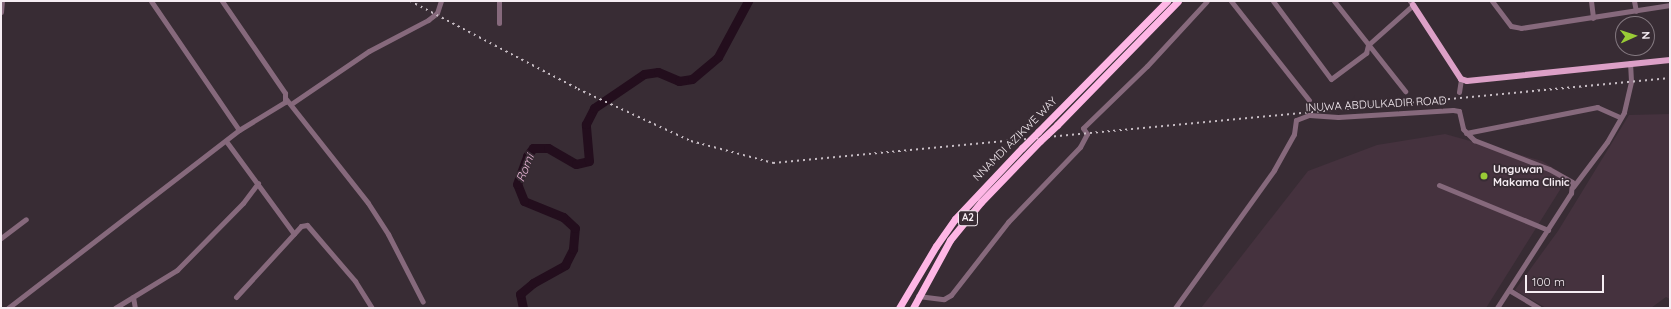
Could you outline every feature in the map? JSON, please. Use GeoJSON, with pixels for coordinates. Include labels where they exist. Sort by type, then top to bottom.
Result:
{"type":"FeatureCollection","features":[{"type":"Feature","properties":{"kind":"highway","name":"NNAMDI AZIKWE WAY"},"geometry":{"type":"LineString","coordinates":[[899,308],[936,246],[956,219],[1022,148],[1167,1]]}},
{"type":"Feature","properties":{"kind":"highway","name":"NNAMDI AZIKWE WAY"},"geometry":{"type":"LineString","coordinates":[[913,308],[918,296],[950,240],[981,202],[1178,1]]}},
{"type":"Feature","properties":{"kind":"main road"},"geometry":{"type":"LineString","coordinates":[[1412,3],[1461,79],[1482,80],[1670,60]]}},
{"type":"Feature","properties":{"kind":"street"},"geometry":{"type":"LineString","coordinates":[[1,12],[2,1]]}},
{"type":"Feature","properties":{"kind":"street"},"geometry":{"type":"LineString","coordinates":[[151,1],[239,130]]}},
{"type":"Feature","properties":{"kind":"street"},"geometry":{"type":"LineString","coordinates":[[222,1],[285,93],[286,99],[368,203],[388,234],[423,302]]}},
{"type":"Feature","properties":{"kind":"street"},"geometry":{"type":"LineString","coordinates":[[291,104],[369,51],[428,20],[437,13],[441,1]]}},
{"type":"Feature","properties":{"kind":"street"},"geometry":{"type":"LineString","coordinates":[[499,1],[499,23]]}},
{"type":"Feature","properties":{"kind":"street"},"geometry":{"type":"LineString","coordinates":[[918,296],[944,300],[951,295],[1008,222],[1080,146],[1087,134],[1083,128],[1147,66],[1207,1]]}},
{"type":"Feature","properties":{"kind":"street"},"geometry":{"type":"LineString","coordinates":[[1231,1],[1309,100]]}},
{"type":"Feature","properties":{"kind":"street"},"geometry":{"type":"LineString","coordinates":[[1273,1],[1331,79],[1366,53],[1368,45],[1412,3]]}},
{"type":"Feature","properties":{"kind":"street"},"geometry":{"type":"LineString","coordinates":[[1334,1],[1405,91]]}},
{"type":"Feature","properties":{"kind":"street"},"geometry":{"type":"LineString","coordinates":[[1492,1],[1514,27],[1593,18],[1670,5]]}},
{"type":"Feature","properties":{"kind":"street"},"geometry":{"type":"LineString","coordinates":[[1591,1],[1593,18]]}},
{"type":"Feature","properties":{"kind":"street"},"geometry":{"type":"LineString","coordinates":[[1634,1],[1636,11]]}},
{"type":"Feature","properties":{"kind":"street"},"geometry":{"type":"LineString","coordinates":[[1572,187],[1606,142],[1619,117],[1624,112],[1631,81],[1630,64]]}},
{"type":"Feature","properties":{"kind":"street"},"geometry":{"type":"LineString","coordinates":[[1459,92],[1461,79]]}},
{"type":"Feature","properties":{"kind":"street"},"geometry":{"type":"LineString","coordinates":[[8,308],[239,130],[286,99]]}},
{"type":"Feature","properties":{"kind":"street"},"geometry":{"type":"LineString","coordinates":[[1466,133],[1597,107],[1619,117]]}},
{"type":"Feature","properties":{"kind":"street","name":"INUWA ABDULKADIR ROAD"},"geometry":{"type":"LineString","coordinates":[[1175,308],[1274,170],[1294,134],[1296,120],[1309,116],[1338,117],[1452,110],[1459,111],[1466,133]]}},
{"type":"Feature","properties":{"kind":"street"},"geometry":{"type":"LineString","coordinates":[[1466,133],[1474,140],[1549,169],[1572,182],[1571,193],[1497,308]]}},
{"type":"Feature","properties":{"kind":"street"},"geometry":{"type":"LineString","coordinates":[[226,141],[294,234]]}},
{"type":"Feature","properties":{"kind":"street"},"geometry":{"type":"LineString","coordinates":[[115,308],[177,270],[223,224],[258,183]]}},
{"type":"Feature","properties":{"kind":"street"},"geometry":{"type":"LineString","coordinates":[[1439,185],[1548,230]]}},
{"type":"Feature","properties":{"kind":"street"},"geometry":{"type":"LineString","coordinates":[[1,238],[26,219]]}},
{"type":"Feature","properties":{"kind":"street"},"geometry":{"type":"LineString","coordinates":[[236,297],[304,225],[312,228],[356,281],[372,308]]}},
{"type":"Feature","properties":{"kind":"street"},"geometry":{"type":"LineString","coordinates":[[1509,290],[1539,308]]}},
{"type":"Feature","properties":{"kind":"street"},"geometry":{"type":"LineString","coordinates":[[133,297],[135,308]]}},
{"type":"Feature","properties":{"kind":"shaded area"},"geometry":{"type":"Polygon","coordinates":[[[1670,114],[1670,299],[1666,297],[1651,308],[1546,308],[1515,290],[1558,231],[1629,115],[1670,114]]]}},
{"type":"Feature","properties":{"kind":"shaded area"},"geometry":{"type":"Polygon","coordinates":[[[1445,134],[1542,161],[1568,177],[1486,308],[1201,308],[1308,171],[1377,145],[1445,134]]]}},
{"type":"Feature","properties":{"kind":"waterway","name":"Romi"},"geometry":{"type":"LineString","coordinates":[[523,308],[520,294],[533,283],[565,265],[573,249],[575,228],[563,217],[524,201],[517,184],[527,156],[533,148],[548,148],[576,164],[589,161],[586,124],[594,108],[644,74],[658,72],[679,81],[692,79],[718,57],[748,1]]}},
{"type":"Feature","properties":{"kind":"railway"},"geometry":{"type":"LineString","coordinates":[[410,1],[578,89],[691,141],[773,163],[1670,78]]}},
{"type":"Feature","properties":{"kind":"place","name":"Unguwan Makama Clinic"},"geometry":{"type":"Point","coordinates":[1484,176]}}]}
